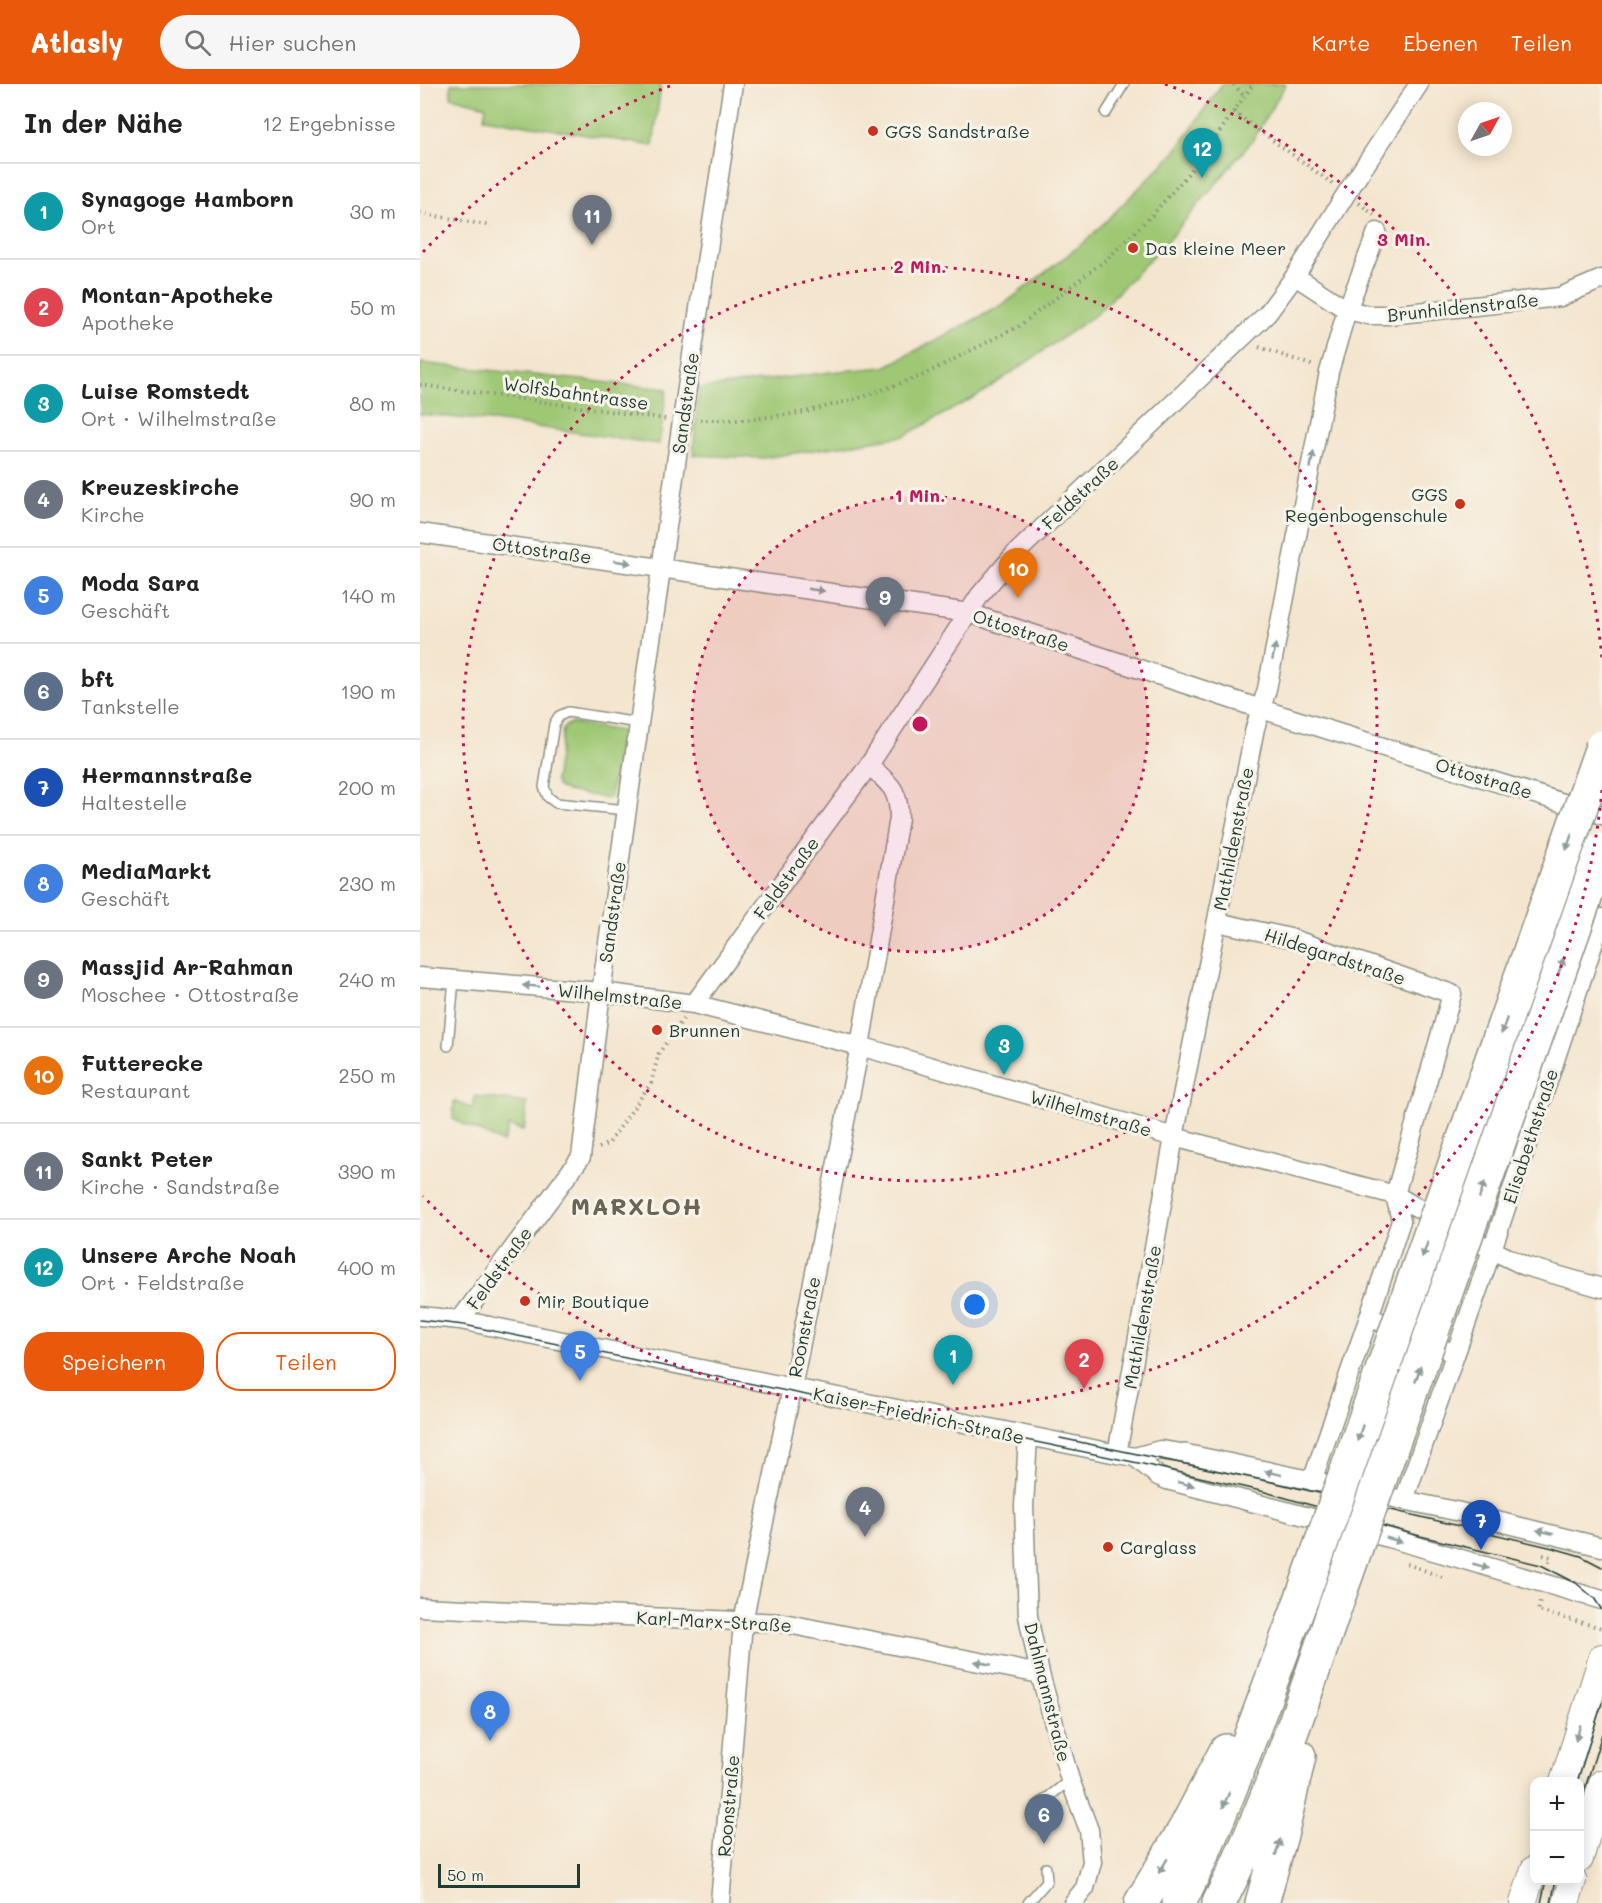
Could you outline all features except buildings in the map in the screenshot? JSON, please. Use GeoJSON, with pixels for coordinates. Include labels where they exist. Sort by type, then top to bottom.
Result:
{"type":"FeatureCollection","features":[{"type":"Feature","properties":{"kind":"highway"},"geometry":{"type":"LineString","coordinates":[[1179,1903],[1254,1731],[1602,747]]}},
{"type":"Feature","properties":{"kind":"highway"},"geometry":{"type":"LineString","coordinates":[[1219,1903],[1278,1768],[1602,850]]}},
{"type":"Feature","properties":{"kind":"highway"},"geometry":{"type":"LineString","coordinates":[[1141,1903],[1185,1829],[1283,1647]]}},
{"type":"Feature","properties":{"kind":"highway"},"geometry":{"type":"LineString","coordinates":[[1262,1903],[1282,1831],[1317,1660]]}},
{"type":"Feature","properties":{"kind":"main road"},"geometry":{"type":"LineString","coordinates":[[1565,1777],[1602,1657]]}},
{"type":"Feature","properties":{"kind":"main road"},"geometry":{"type":"LineString","coordinates":[[1584,1845],[1602,1784]]}},
{"type":"Feature","properties":{"kind":"main road"},"geometry":{"type":"LineString","coordinates":[[1523,1903],[1530,1881]]}},
{"type":"Feature","properties":{"kind":"main road"},"geometry":{"type":"LineString","coordinates":[[1566,1903],[1572,1885]]}},
{"type":"Feature","properties":{"kind":"street","name":"Sandstraße"},"geometry":{"type":"LineString","coordinates":[[581,1157],[600,992],[682,422],[734,84]]}},
{"type":"Feature","properties":{"kind":"street","name":"Feldstraße"},"geometry":{"type":"LineString","coordinates":[[694,1004],[869,765],[995,576],[1014,555],[1267,314],[1295,276],[1419,84]]}},
{"type":"Feature","properties":{"kind":"street","name":"Mathildenstraße"},"geometry":{"type":"LineString","coordinates":[[1117,1454],[1174,1137],[1255,728],[1267,689],[1329,372],[1347,310],[1377,232]]}},
{"type":"Feature","properties":{"kind":"street","name":"Brunhildenstraße"},"geometry":{"type":"LineString","coordinates":[[1295,276],[1347,310],[1369,315],[1389,315],[1560,297],[1602,279]]}},
{"type":"Feature","properties":{"kind":"street","name":"Ottostraße"},"geometry":{"type":"LineString","coordinates":[[420,533],[969,613],[1261,709],[1602,815]]}},
{"type":"Feature","properties":{"kind":"street","name":"Roonstraße"},"geometry":{"type":"LineString","coordinates":[[720,1903],[743,1622],[860,1046],[899,818],[899,801],[892,787],[869,765]]}},
{"type":"Feature","properties":{"kind":"street","name":"Elisabethstraße"},"geometry":{"type":"LineString","coordinates":[[1404,1500],[1492,1250],[1602,918]]}},
{"type":"Feature","properties":{"kind":"street","name":"Hildegardstraße"},"geometry":{"type":"LineString","coordinates":[[1217,922],[1290,938],[1452,994],[1395,1195]]}},
{"type":"Feature","properties":{"kind":"street","name":"Wilhelmstraße"},"geometry":{"type":"LineString","coordinates":[[420,977],[600,992],[694,1004],[860,1046],[1174,1137],[1395,1195],[1525,1266],[1602,1288]]}},
{"type":"Feature","properties":{"kind":"street","name":"Feldstraße"},"geometry":{"type":"LineString","coordinates":[[460,1320],[581,1157]]}},
{"type":"Feature","properties":{"kind":"street"},"geometry":{"type":"LineString","coordinates":[[1312,1481],[1401,1221],[1395,1195]]}},
{"type":"Feature","properties":{"kind":"street","name":"Kaiser-Friedrich-Straße"},"geometry":{"type":"LineString","coordinates":[[420,1316],[460,1320],[1117,1454],[1135,1457],[1148,1452],[1172,1451],[1460,1512],[1602,1547]]}},
{"type":"Feature","properties":{"kind":"street"},"geometry":{"type":"LineString","coordinates":[[1369,1317],[1455,1354]]}},
{"type":"Feature","properties":{"kind":"street","name":"Dahlmannstraße"},"geometry":{"type":"LineString","coordinates":[[1028,1437],[1024,1506],[1028,1616],[1040,1674],[1070,1780],[1089,1830],[1092,1862],[1085,1888],[1073,1903]]}},
{"type":"Feature","properties":{"kind":"street"},"geometry":{"type":"LineString","coordinates":[[1135,1457],[1158,1476],[1167,1480],[1389,1538],[1602,1600]]}},
{"type":"Feature","properties":{"kind":"street","name":"Karl-Marx-Straße"},"geometry":{"type":"LineString","coordinates":[[420,1607],[783,1623],[1040,1674]]}},
{"type":"Feature","properties":{"kind":"lane"},"geometry":{"type":"LineString","coordinates":[[1106,113],[1124,84]]}},
{"type":"Feature","properties":{"kind":"lane"},"geometry":{"type":"LineString","coordinates":[[627,810],[556,803],[548,797],[544,787],[554,724],[559,716],[568,712],[639,723]]}},
{"type":"Feature","properties":{"kind":"lane"},"geometry":{"type":"LineString","coordinates":[[448,1046],[454,980]]}},
{"type":"Feature","properties":{"kind":"lane"},"geometry":{"type":"LineString","coordinates":[[1040,1821],[1037,1806],[1070,1780]]}},
{"type":"Feature","properties":{"kind":"lane"},"geometry":{"type":"LineString","coordinates":[[1028,1903],[1047,1881],[1046,1868]]}},
{"type":"Feature","properties":{"kind":"path"},"geometry":{"type":"LineString","coordinates":[[1234,84],[1245,98]]}},
{"type":"Feature","properties":{"kind":"path","name":"Wolfsbahntrasse"},"geometry":{"type":"LineString","coordinates":[[420,385],[682,422],[746,420],[805,412],[860,398],[921,376],[1019,326],[1108,258],[1152,215],[1200,160],[1253,84]]}},
{"type":"Feature","properties":{"kind":"path"},"geometry":{"type":"LineString","coordinates":[[1234,112],[1382,220],[1377,232]]}},
{"type":"Feature","properties":{"kind":"path"},"geometry":{"type":"LineString","coordinates":[[420,213],[491,226]]}},
{"type":"Feature","properties":{"kind":"path"},"geometry":{"type":"LineString","coordinates":[[1241,340],[1329,372]]}},
{"type":"Feature","properties":{"kind":"path"},"geometry":{"type":"LineString","coordinates":[[581,1157],[609,1143],[651,1083],[659,1053],[694,1004]]}},
{"type":"Feature","properties":{"kind":"path"},"geometry":{"type":"LineString","coordinates":[[1540,1602],[1538,1611],[1602,1628]]}},
{"type":"Feature","properties":{"kind":"green space"},"geometry":{"type":"Polygon","coordinates":[[[451,84],[661,84],[653,146],[484,118],[486,106],[451,97],[451,84]]]}},
{"type":"Feature","properties":{"kind":"green space"},"geometry":{"type":"Polygon","coordinates":[[[1222,84],[1286,84],[1252,141],[1172,236],[1098,313],[982,393],[904,436],[763,458],[693,455],[699,389],[885,367],[1004,304],[1087,240],[1175,152],[1222,84]]]}},
{"type":"Feature","properties":{"kind":"green space"},"geometry":{"type":"Polygon","coordinates":[[[420,363],[667,389],[659,444],[501,422],[420,414],[420,363]]]}},
{"type":"Feature","properties":{"kind":"green space"},"geometry":{"type":"Polygon","coordinates":[[[572,723],[622,731],[610,797],[567,791],[558,787],[555,781],[563,729],[572,723]]]}},
{"type":"Feature","properties":{"kind":"green space"},"geometry":{"type":"Polygon","coordinates":[[[475,1096],[527,1103],[524,1131],[509,1126],[503,1143],[453,1119],[454,1101],[472,1109],[475,1096]]]}},
{"type":"Feature","properties":{"kind":"tram line"},"geometry":{"type":"LineString","coordinates":[[420,1320],[464,1325],[1143,1464],[1265,1492],[1420,1536],[1541,1565],[1576,1583],[1594,1598],[1602,1610]]}},
{"type":"Feature","properties":{"kind":"tram line"},"geometry":{"type":"LineString","coordinates":[[1060,1438],[1272,1482],[1553,1548],[1581,1556],[1602,1567]]}},
{"type":"Feature","properties":{"kind":"tram line"},"geometry":{"type":"LineString","coordinates":[[1579,1777],[1602,1703]]}},
{"type":"Feature","properties":{"kind":"tram line"},"geometry":{"type":"LineString","coordinates":[[1584,1791],[1602,1734]]}},
{"type":"Feature","properties":{"kind":"tram line"},"geometry":{"type":"LineString","coordinates":[[1541,1903],[1545,1885]]}},
{"type":"Feature","properties":{"kind":"tram line"},"geometry":{"type":"LineString","coordinates":[[1551,1903],[1555,1885]]}},
{"type":"Feature","properties":{"kind":"place","name":"GGS Sandstraße"},"geometry":{"type":"Point","coordinates":[873,131]}},
{"type":"Feature","properties":{"kind":"place","name":"Unsere Arche Noah"},"geometry":{"type":"Point","coordinates":[1202,178]}},
{"type":"Feature","properties":{"kind":"place","name":"Sankt Peter"},"geometry":{"type":"Point","coordinates":[592,245]}},
{"type":"Feature","properties":{"kind":"place","name":"Das kleine Meer"},"geometry":{"type":"Point","coordinates":[1133,248]}},
{"type":"Feature","properties":{"kind":"place","name":"GGS Regenbogenschule"},"geometry":{"type":"Point","coordinates":[1460,504]}},
{"type":"Feature","properties":{"kind":"place","name":"Futterecke"},"geometry":{"type":"Point","coordinates":[1018,598]}},
{"type":"Feature","properties":{"kind":"place","name":"Massjid Ar-Rahman"},"geometry":{"type":"Point","coordinates":[885,627]}},
{"type":"Feature","properties":{"kind":"place","name":"Brunnen"},"geometry":{"type":"Point","coordinates":[657,1030]}},
{"type":"Feature","properties":{"kind":"place","name":"Luise Romstedt"},"geometry":{"type":"Point","coordinates":[1004,1075]}},
{"type":"Feature","properties":{"kind":"place","name":"Mir Boutique"},"geometry":{"type":"Point","coordinates":[525,1301]}},
{"type":"Feature","properties":{"kind":"place","name":"Moda Sara"},"geometry":{"type":"Point","coordinates":[580,1381]}},
{"type":"Feature","properties":{"kind":"place","name":"Synagoge Hamborn"},"geometry":{"type":"Point","coordinates":[953,1385]}},
{"type":"Feature","properties":{"kind":"place","name":"Montan-Apotheke"},"geometry":{"type":"Point","coordinates":[1084,1389]}},
{"type":"Feature","properties":{"kind":"place","name":"Kreuzeskirche"},"geometry":{"type":"Point","coordinates":[865,1537]}},
{"type":"Feature","properties":{"kind":"place","name":"Carglass"},"geometry":{"type":"Point","coordinates":[1108,1547]}},
{"type":"Feature","properties":{"kind":"place","name":"Hermannstraße"},"geometry":{"type":"Point","coordinates":[1481,1550]}},
{"type":"Feature","properties":{"kind":"place","name":"MediaMarkt"},"geometry":{"type":"Point","coordinates":[490,1741]}},
{"type":"Feature","properties":{"kind":"place","name":"bft"},"geometry":{"type":"Point","coordinates":[1044,1844]}},
{"type":"Feature","properties":{"kind":"district","name":"MARXLOH"},"geometry":{"type":"Point","coordinates":[637,1205]}}]}
